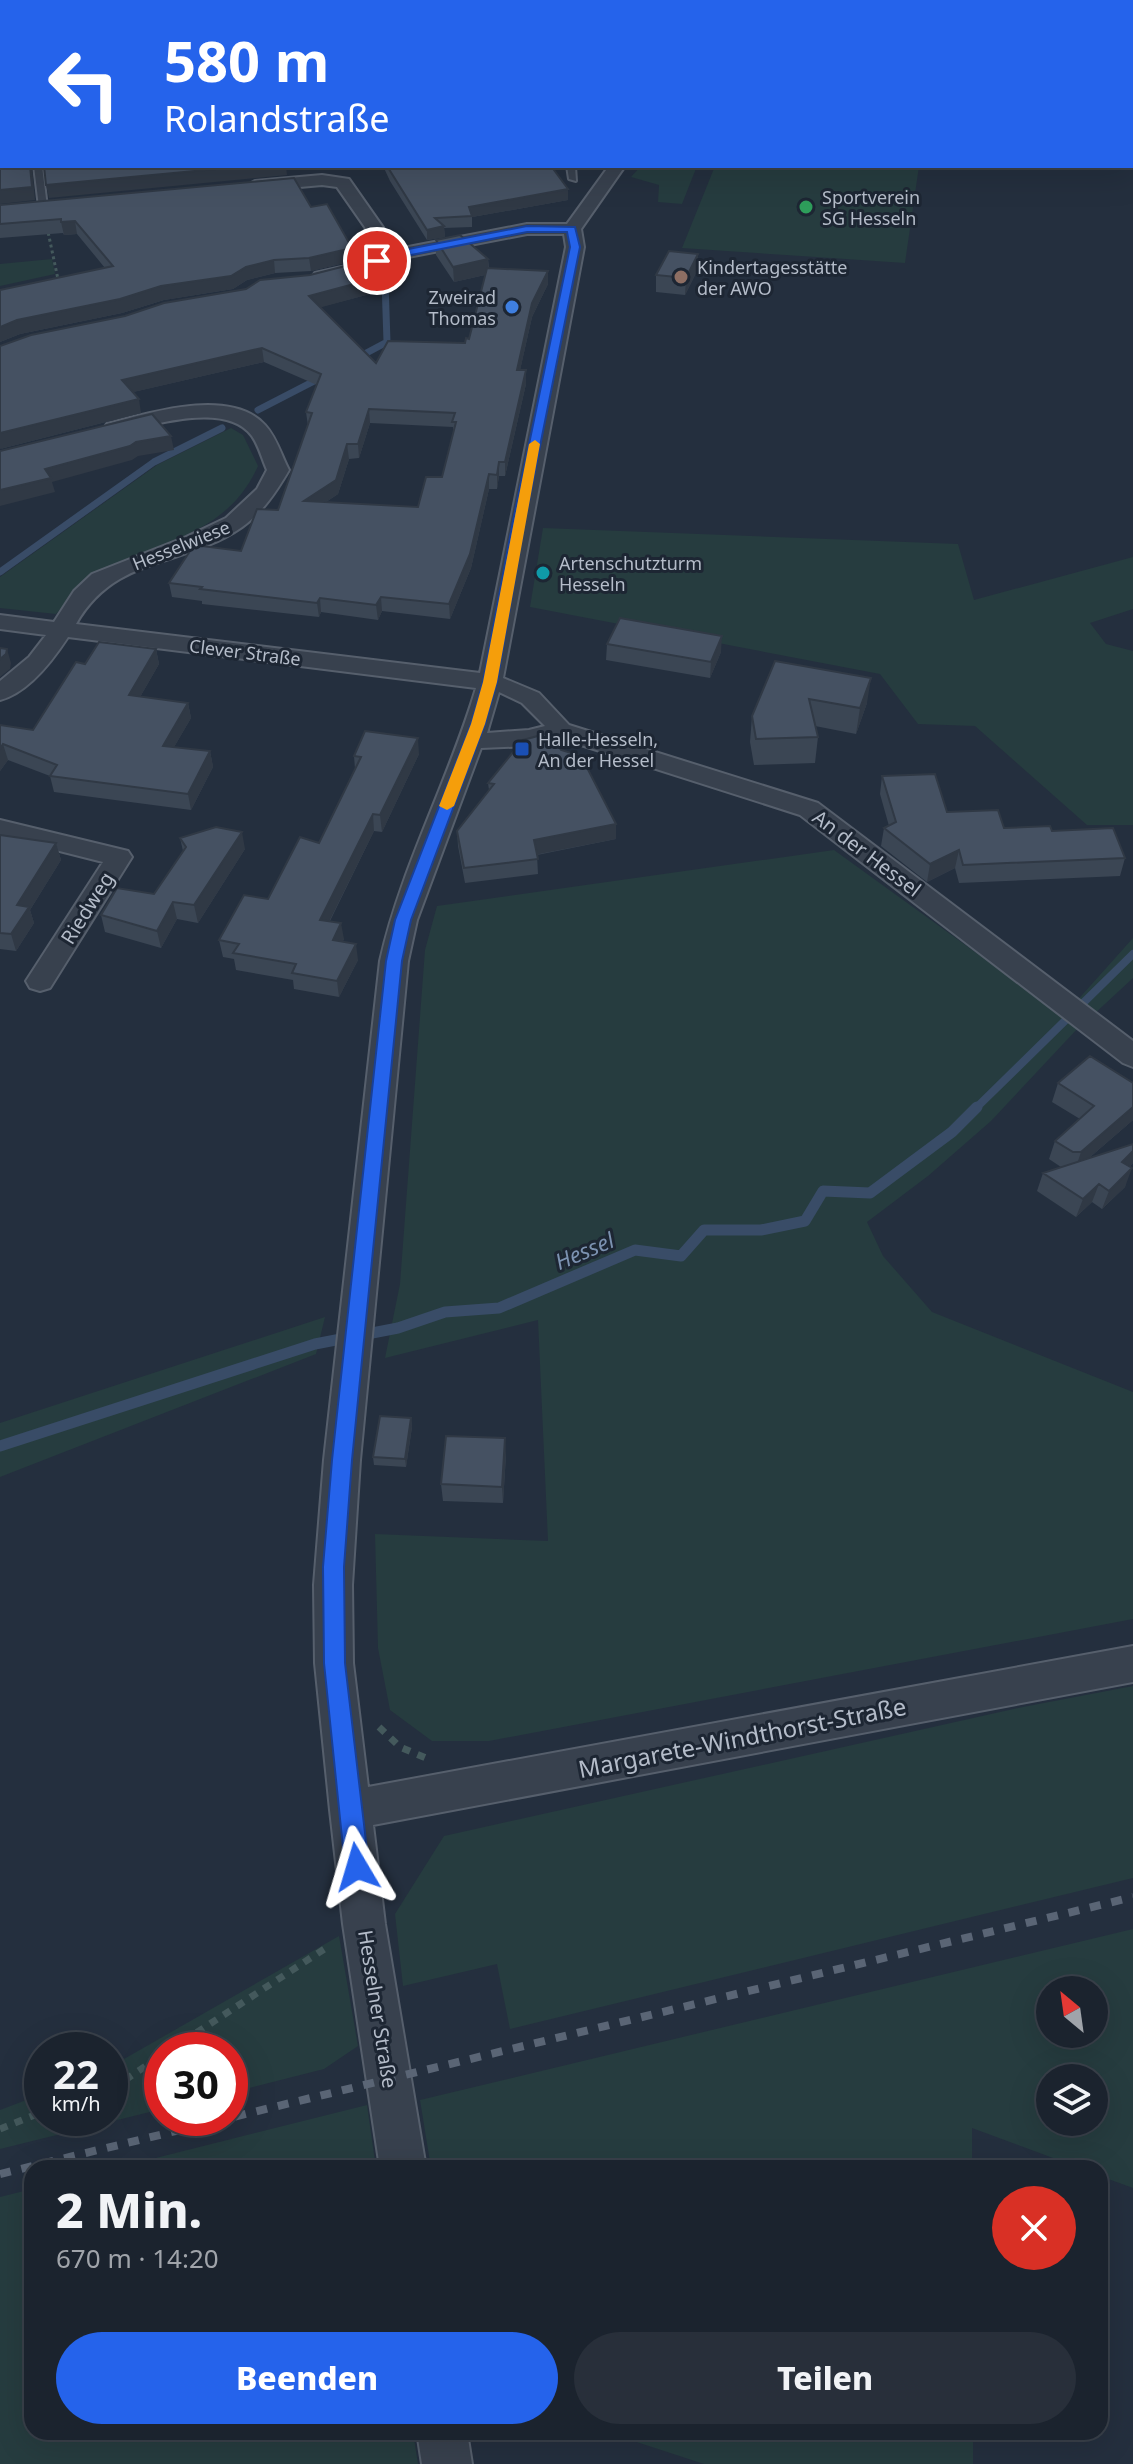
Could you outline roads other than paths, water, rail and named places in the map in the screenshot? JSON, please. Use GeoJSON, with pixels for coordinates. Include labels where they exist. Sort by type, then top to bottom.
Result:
{"type":"FeatureCollection","features":[{"type":"Feature","properties":{"kind":"street"},"geometry":{"type":"LineString","coordinates":[[300,281],[361,268],[393,255],[527,229],[572,229],[616,168]]}},
{"type":"Feature","properties":{"kind":"street"},"geometry":{"type":"LineString","coordinates":[[229,189],[322,180],[343,183],[393,255]]}},
{"type":"Feature","properties":{"kind":"street","name":"Hesselner Straße"},"geometry":{"type":"LineString","coordinates":[[402,2160],[364,1924],[334,1663],[333,1585],[357,1308],[394,961],[403,920],[472,741],[490,682],[519,521],[575,247],[572,229]]}},
{"type":"Feature","properties":{"kind":"street","name":"Hesselwiese"},"geometry":{"type":"LineString","coordinates":[[62,630],[75,603],[101,578],[182,548],[236,523],[267,493],[278,470],[256,427],[228,412],[193,412],[87,435]]}},
{"type":"Feature","properties":{"kind":"street","name":"Clever Straße"},"geometry":{"type":"LineString","coordinates":[[0,622],[490,682]]}},
{"type":"Feature","properties":{"kind":"street"},"geometry":{"type":"LineString","coordinates":[[0,693],[42,657],[62,630]]}},
{"type":"Feature","properties":{"kind":"street"},"geometry":{"type":"LineString","coordinates":[[490,682],[518,691],[545,708],[560,730]]}},
{"type":"Feature","properties":{"kind":"street","name":"An der Hessel"},"geometry":{"type":"LineString","coordinates":[[472,741],[530,738],[560,730],[809,809],[1133,1056]]}},
{"type":"Feature","properties":{"kind":"street","name":"Riedweg"},"geometry":{"type":"LineString","coordinates":[[0,828],[119,857],[40,981]]}},
{"type":"Feature","properties":{"kind":"street","name":"Margarete-Windthorst-Straße"},"geometry":{"type":"LineString","coordinates":[[350,1810],[1133,1664]]}},
{"type":"Feature","properties":{"kind":"street"},"geometry":{"type":"LineString","coordinates":[[443,2440],[447,2464]]}},
{"type":"Feature","properties":{"kind":"lane"},"geometry":{"type":"LineString","coordinates":[[38,168],[44,207]]}},
{"type":"Feature","properties":{"kind":"lane"},"geometry":{"type":"LineString","coordinates":[[571,168],[573,179]]}},
{"type":"Feature","properties":{"kind":"waterway"},"geometry":{"type":"LineString","coordinates":[[385,267],[385,281]]}},
{"type":"Feature","properties":{"kind":"waterway"},"geometry":{"type":"LineString","coordinates":[[357,358],[387,342],[385,281]]}},
{"type":"Feature","properties":{"kind":"waterway"},"geometry":{"type":"LineString","coordinates":[[258,410],[322,377]]}},
{"type":"Feature","properties":{"kind":"waterway"},"geometry":{"type":"LineString","coordinates":[[0,572],[154,462],[222,428]]}},
{"type":"Feature","properties":{"kind":"waterway","name":"Hessel"},"geometry":{"type":"LineString","coordinates":[[975,1109],[1133,954]]}},
{"type":"Feature","properties":{"kind":"waterway","name":"Hessel"},"geometry":{"type":"LineString","coordinates":[[0,1446],[315,1344],[398,1328],[445,1312],[499,1308],[635,1250],[681,1256],[704,1230],[761,1230],[805,1221],[823,1191],[870,1193],[952,1132],[975,1109]]}},
{"type":"Feature","properties":{"kind":"railway"},"geometry":{"type":"LineString","coordinates":[[57,2160],[1133,1897]]}},
{"type":"Feature","properties":{"kind":"railway"},"geometry":{"type":"LineString","coordinates":[[0,2174],[24,2168]]}},
{"type":"Feature","properties":{"kind":"place","name":"Sportverein SG Hesseln"},"geometry":{"type":"Point","coordinates":[806,207]}},
{"type":"Feature","properties":{"kind":"place","name":"Kindertagesstätte der AWO"},"geometry":{"type":"Point","coordinates":[681,277]}},
{"type":"Feature","properties":{"kind":"place","name":"Zweirad Thomas"},"geometry":{"type":"Point","coordinates":[512,307]}},
{"type":"Feature","properties":{"kind":"place","name":"Artenschutzturm Hesseln"},"geometry":{"type":"Point","coordinates":[543,573]}},
{"type":"Feature","properties":{"kind":"place","name":"Halle-Hesseln, An der Hessel"},"geometry":{"type":"Point","coordinates":[522,749]}}]}
